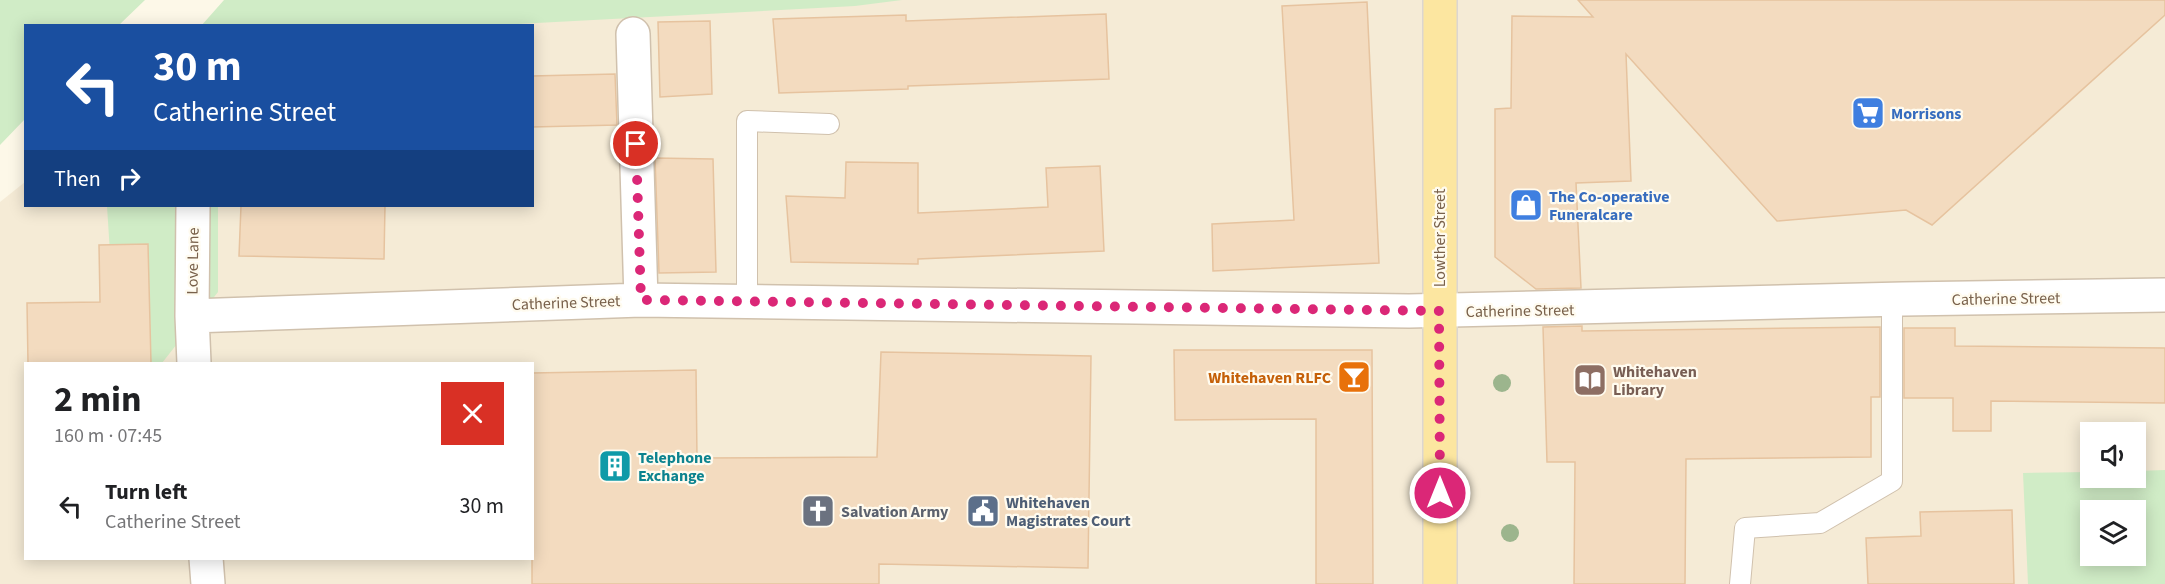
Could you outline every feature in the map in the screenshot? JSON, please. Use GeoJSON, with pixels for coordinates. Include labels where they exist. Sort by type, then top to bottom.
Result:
{"type":"FeatureCollection","features":[{"type":"Feature","properties":{"kind":"main road","name":"Lowther Street"},"geometry":{"type":"LineString","coordinates":[[1440,0],[1440,584]]}},
{"type":"Feature","properties":{"kind":"street"},"geometry":{"type":"LineString","coordinates":[[633,34],[641,300]]}},
{"type":"Feature","properties":{"kind":"street","name":"Love Lane"},"geometry":{"type":"LineString","coordinates":[[193,207],[192,316],[195,362]]}},
{"type":"Feature","properties":{"kind":"street","name":"Catherine Street"},"geometry":{"type":"LineString","coordinates":[[192,316],[641,300],[1439,311],[2165,295]]}},
{"type":"Feature","properties":{"kind":"street"},"geometry":{"type":"LineString","coordinates":[[206,560],[208,584]]}},
{"type":"Feature","properties":{"kind":"lane"},"geometry":{"type":"LineString","coordinates":[[747,301],[747,121],[829,124]]}},
{"type":"Feature","properties":{"kind":"lane"},"geometry":{"type":"LineString","coordinates":[[1740,584],[1745,528],[1821,523],[1892,481],[1892,300]]}},
{"type":"Feature","properties":{"kind":"shaded area"},"geometry":{"type":"Polygon","coordinates":[[[259,0],[2165,0],[2165,584],[0,584],[0,202],[24,183],[24,207],[534,207],[534,24],[227,24],[259,0]]]}},
{"type":"Feature","properties":{"kind":"green space"},"geometry":{"type":"Polygon","coordinates":[[[0,0],[145,0],[120,24],[24,24],[24,120],[0,145],[0,0]]]}},
{"type":"Feature","properties":{"kind":"green space"},"geometry":{"type":"Polygon","coordinates":[[[224,0],[902,0],[855,6],[520,24],[203,24],[224,0]]]}},
{"type":"Feature","properties":{"kind":"green space"},"geometry":{"type":"Polygon","coordinates":[[[107,207],[218,207],[218,292],[163,362],[117,362],[107,207]]]}},
{"type":"Feature","properties":{"kind":"green space"},"geometry":{"type":"Polygon","coordinates":[[[2165,470],[2165,584],[2028,584],[2023,473],[2080,472],[2080,488],[2146,488],[2146,471],[2165,470]]]}},
{"type":"Feature","properties":{"kind":"building","name":"Morrisons"},"geometry":{"type":"Polygon","coordinates":[[[1578,0],[2165,0],[2165,15],[1932,225],[1906,210],[1777,221],[1626,54],[1631,181],[1576,183],[1581,288],[1536,289],[1495,257],[1495,109],[1511,108],[1512,16],[1593,17],[1578,0]]]}},
{"type":"Feature","properties":{"kind":"building"},"geometry":{"type":"Polygon","coordinates":[[[1367,2],[1379,263],[1213,271],[1212,224],[1294,220],[1282,6],[1367,2]]]}},
{"type":"Feature","properties":{"kind":"building"},"geometry":{"type":"Polygon","coordinates":[[[1106,14],[1109,79],[779,93],[773,19],[906,15],[906,21],[1106,14]]]}},
{"type":"Feature","properties":{"kind":"building"},"geometry":{"type":"Polygon","coordinates":[[[710,21],[712,94],[660,97],[658,22],[710,21]]]}},
{"type":"Feature","properties":{"kind":"building"},"geometry":{"type":"Polygon","coordinates":[[[615,74],[617,125],[534,127],[534,76],[615,74]]]}},
{"type":"Feature","properties":{"kind":"building"},"geometry":{"type":"Polygon","coordinates":[[[655,158],[713,159],[716,272],[659,273],[655,158]]]}},
{"type":"Feature","properties":{"kind":"building"},"geometry":{"type":"Polygon","coordinates":[[[846,162],[918,163],[918,213],[1048,207],[1046,168],[1100,166],[1104,251],[918,259],[918,264],[791,262],[786,196],[845,198],[846,162]]]}},
{"type":"Feature","properties":{"kind":"building"},"geometry":{"type":"Polygon","coordinates":[[[241,207],[385,207],[384,259],[239,256],[241,207]]]}},
{"type":"Feature","properties":{"kind":"building"},"geometry":{"type":"Polygon","coordinates":[[[148,244],[151,362],[28,362],[27,303],[100,302],[99,245],[148,244]]]}},
{"type":"Feature","properties":{"kind":"building"},"geometry":{"type":"Polygon","coordinates":[[[1582,326],[1582,331],[1880,327],[1880,397],[1871,397],[1871,457],[1686,459],[1685,584],[1574,584],[1575,462],[1547,462],[1543,327],[1582,326]]]}},
{"type":"Feature","properties":{"kind":"building"},"geometry":{"type":"Polygon","coordinates":[[[1904,328],[1955,328],[1955,346],[2165,348],[2165,403],[1991,401],[1991,431],[1953,431],[1953,398],[1904,398],[1904,328]]]}},
{"type":"Feature","properties":{"kind":"building"},"geometry":{"type":"Polygon","coordinates":[[[1174,350],[1372,350],[1373,584],[1316,584],[1316,419],[1175,420],[1174,350]]]}},
{"type":"Feature","properties":{"kind":"building"},"geometry":{"type":"Polygon","coordinates":[[[881,352],[1091,356],[1088,568],[879,564],[879,584],[532,584],[534,373],[696,370],[697,458],[877,457],[881,352]]]}},
{"type":"Feature","properties":{"kind":"building"},"geometry":{"type":"Polygon","coordinates":[[[2012,510],[2014,584],[1868,584],[1866,538],[1921,536],[1920,512],[2012,510]]]}},
{"type":"Feature","properties":{"kind":"place","name":"Morrisons"},"geometry":{"type":"Point","coordinates":[1868,113]}},
{"type":"Feature","properties":{"kind":"place","name":"The Co-operative Funeralcare"},"geometry":{"type":"Point","coordinates":[1526,205]}},
{"type":"Feature","properties":{"kind":"place","name":"Whitehaven RLFC"},"geometry":{"type":"Point","coordinates":[1354,377]}},
{"type":"Feature","properties":{"kind":"place","name":"Whitehaven Library"},"geometry":{"type":"Point","coordinates":[1590,380]}},
{"type":"Feature","properties":{"kind":"place","name":"Telephone Exchange"},"geometry":{"type":"Point","coordinates":[615,466]}},
{"type":"Feature","properties":{"kind":"place","name":"Salvation Army"},"geometry":{"type":"Point","coordinates":[818,511]}},
{"type":"Feature","properties":{"kind":"place","name":"Whitehaven Magistrates Court"},"geometry":{"type":"Point","coordinates":[983,511]}},
{"type":"Feature","properties":{"kind":"route"},"geometry":{"type":"LineString","coordinates":[[636,144],[641,300],[1439,311],[1440,493]]}}]}
